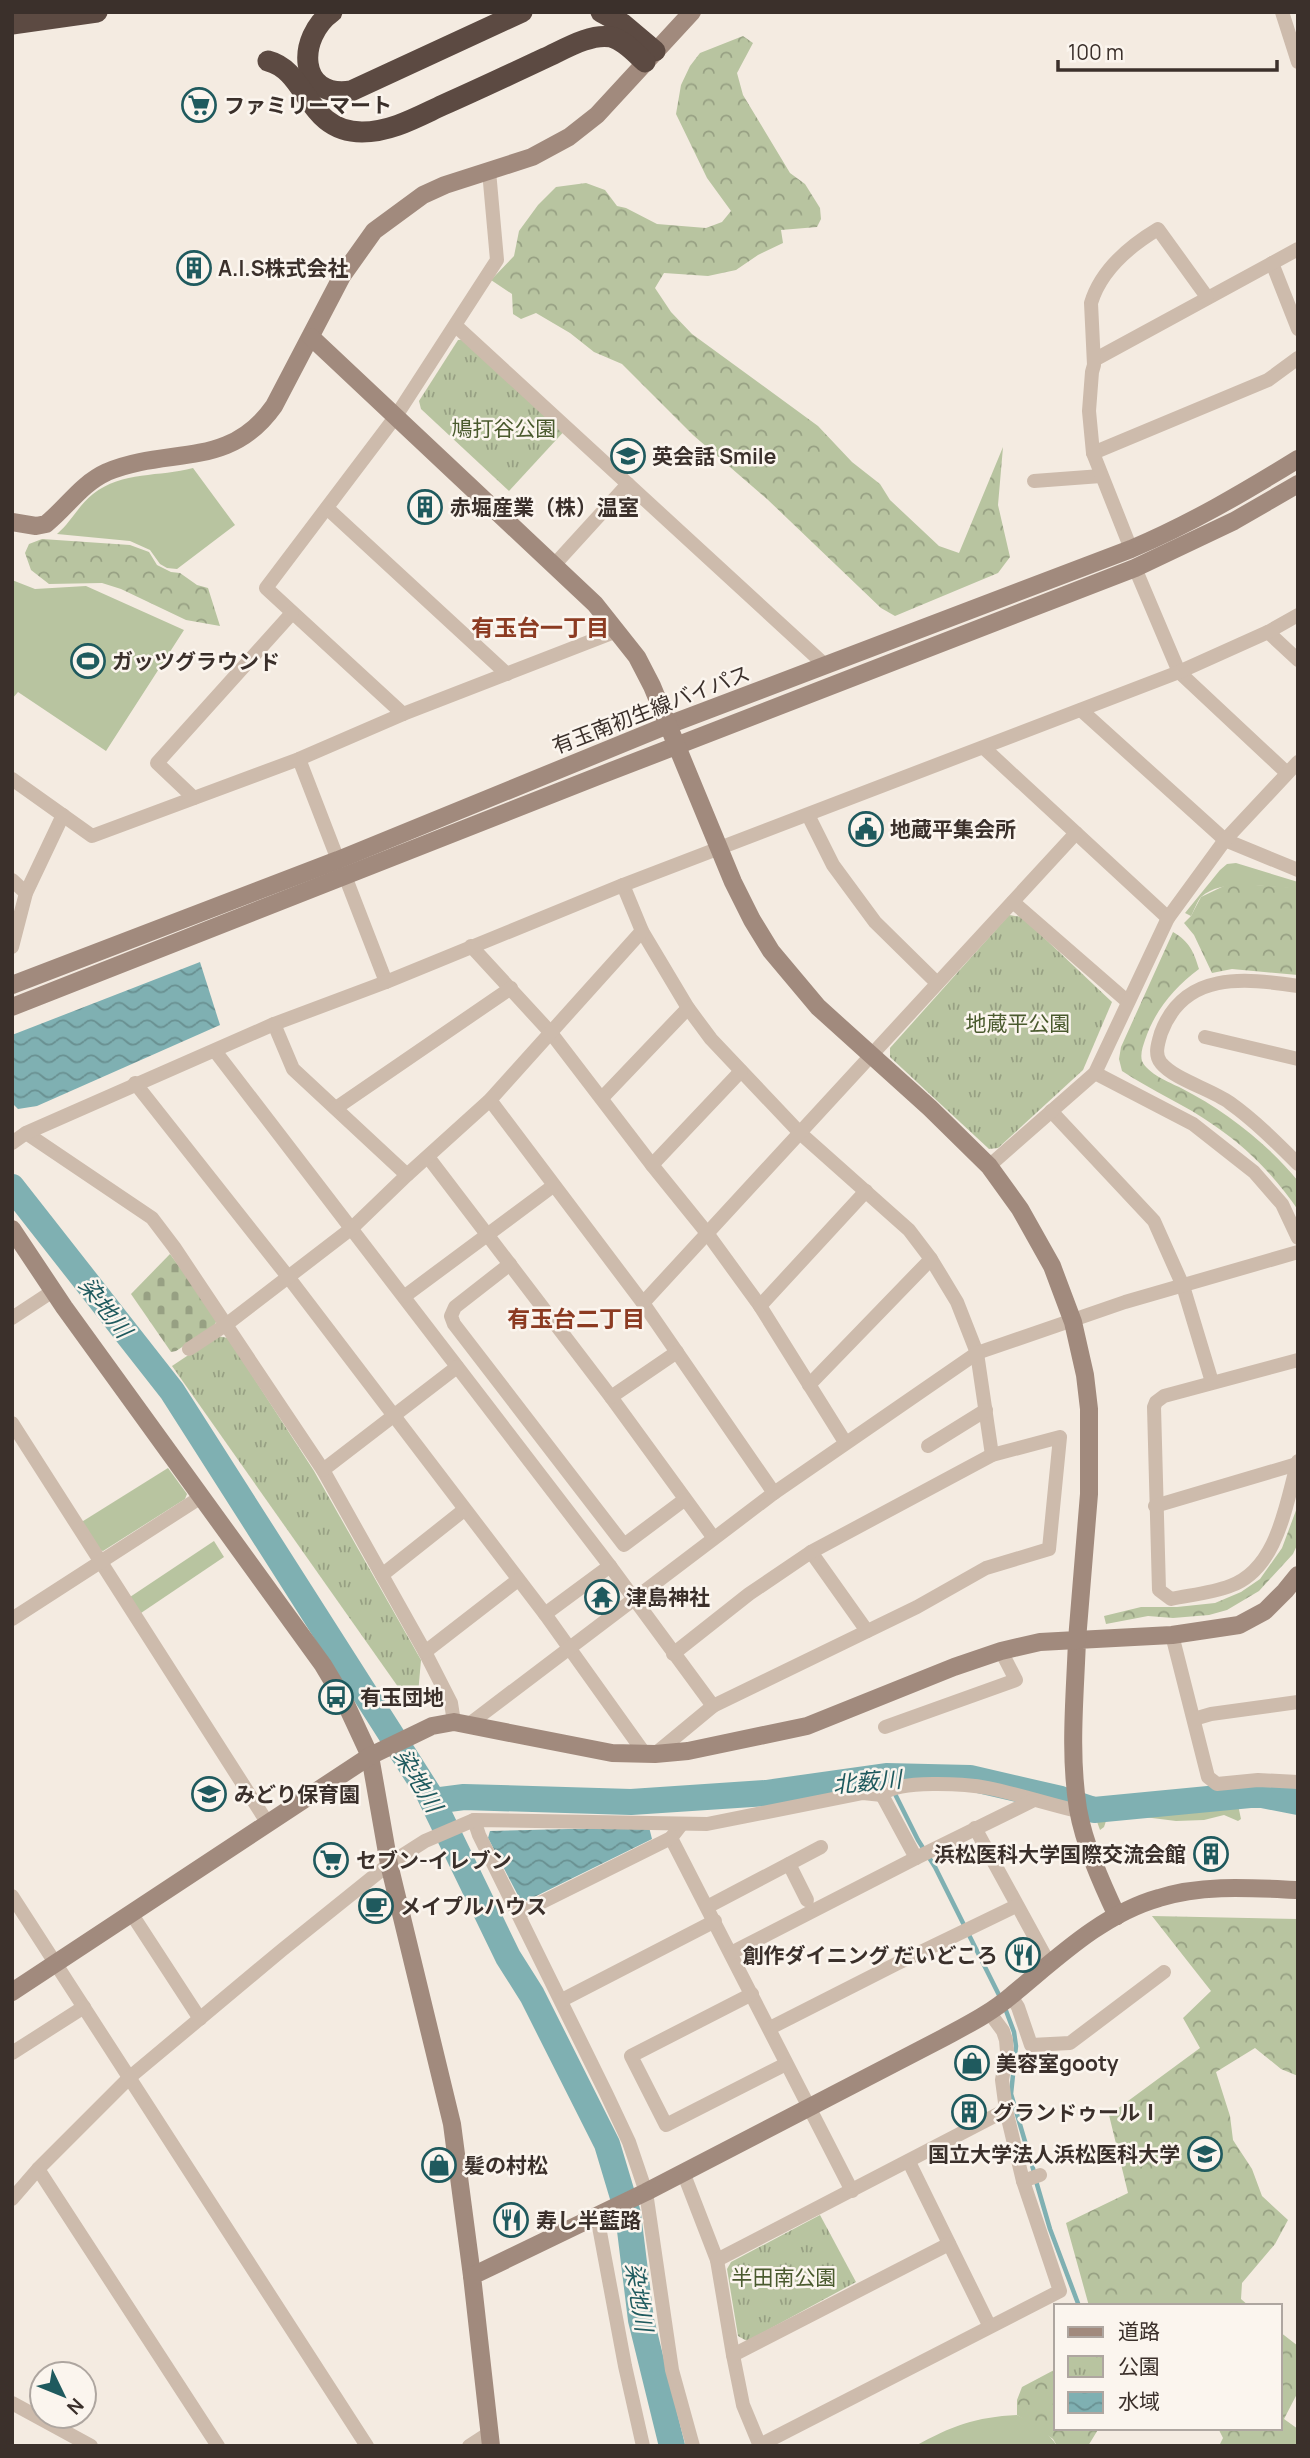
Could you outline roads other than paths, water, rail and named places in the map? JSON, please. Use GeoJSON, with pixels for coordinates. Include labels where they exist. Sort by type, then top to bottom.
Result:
{"type":"FeatureCollection","features":[{"type":"Feature","properties":{"kind":"highway"},"geometry":{"type":"LineString","coordinates":[[12,24],[97,12]]}},
{"type":"Feature","properties":{"kind":"highway"},"geometry":{"type":"LineString","coordinates":[[332,12],[316,27],[310,41],[307,60],[309,72],[316,83],[337,93],[351,91],[523,12]]}},
{"type":"Feature","properties":{"kind":"highway"},"geometry":{"type":"LineString","coordinates":[[601,12],[623,24],[650,56]]}},
{"type":"Feature","properties":{"kind":"highway"},"geometry":{"type":"LineString","coordinates":[[268,61],[277,63],[292,75],[318,113],[331,123],[360,132],[392,127],[558,52],[594,39],[609,37],[619,40],[650,56]]}},
{"type":"Feature","properties":{"kind":"street"},"geometry":{"type":"LineString","coordinates":[[12,523],[36,526],[46,524],[92,479],[117,468],[206,452],[243,439],[263,422],[274,406],[348,267],[374,231],[423,195],[445,185],[532,157],[569,137],[597,115],[692,12]]}},
{"type":"Feature","properties":{"kind":"street"},"geometry":{"type":"LineString","coordinates":[[1282,12],[1298,62]]}},
{"type":"Feature","properties":{"kind":"street"},"geometry":{"type":"LineString","coordinates":[[403,714],[266,588],[396,416],[496,260],[489,171]]}},
{"type":"Feature","properties":{"kind":"street"},"geometry":{"type":"LineString","coordinates":[[1131,550],[1093,453],[1090,411],[1094,360],[1091,303],[1099,282],[1114,262],[1158,229],[1207,297]]}},
{"type":"Feature","properties":{"kind":"street"},"geometry":{"type":"LineString","coordinates":[[1094,360],[1298,249]]}},
{"type":"Feature","properties":{"kind":"street"},"geometry":{"type":"LineString","coordinates":[[1272,263],[1298,329]]}},
{"type":"Feature","properties":{"kind":"street"},"geometry":{"type":"LineString","coordinates":[[456,326],[825,666]]}},
{"type":"Feature","properties":{"kind":"street"},"geometry":{"type":"LineString","coordinates":[[311,337],[555,564],[595,604],[617,631],[636,657],[752,920],[771,951],[802,990],[989,1166],[1020,1209],[1052,1266],[1073,1322],[1085,1375],[1089,1409],[1090,1449],[1072,1735],[1078,1805],[1096,1867],[1117,1916]]}},
{"type":"Feature","properties":{"kind":"street"},"geometry":{"type":"LineString","coordinates":[[1093,453],[1268,380],[1298,358]]}},
{"type":"Feature","properties":{"kind":"street","name":"有玉南初生線バイパス"},"geometry":{"type":"LineString","coordinates":[[12,1007],[342,868],[668,725],[1131,550],[1179,529],[1227,503],[1298,459]]}},
{"type":"Feature","properties":{"kind":"street"},"geometry":{"type":"LineString","coordinates":[[1034,481],[1101,476]]}},
{"type":"Feature","properties":{"kind":"street"},"geometry":{"type":"LineString","coordinates":[[555,564],[628,484]]}},
{"type":"Feature","properties":{"kind":"street","name":"有玉南初生線バイパス"},"geometry":{"type":"LineString","coordinates":[[12,985],[676,746],[1135,568],[1234,521],[1298,484]]}},
{"type":"Feature","properties":{"kind":"street"},"geometry":{"type":"LineString","coordinates":[[327,508],[508,674]]}},
{"type":"Feature","properties":{"kind":"street"},"geometry":{"type":"LineString","coordinates":[[1135,568],[1179,672],[1287,773]]}},
{"type":"Feature","properties":{"kind":"street"},"geometry":{"type":"LineString","coordinates":[[194,798],[157,763],[292,613]]}},
{"type":"Feature","properties":{"kind":"street"},"geometry":{"type":"LineString","coordinates":[[17,1137],[135,1083],[275,1024],[386,982],[623,885],[1179,672],[1268,632],[1298,615]]}},
{"type":"Feature","properties":{"kind":"street"},"geometry":{"type":"LineString","coordinates":[[12,779],[92,836],[299,759],[403,714],[617,631]]}},
{"type":"Feature","properties":{"kind":"street"},"geometry":{"type":"LineString","coordinates":[[1268,632],[1298,660]]}},
{"type":"Feature","properties":{"kind":"street"},"geometry":{"type":"LineString","coordinates":[[1081,710],[1226,840],[1298,870]]}},
{"type":"Feature","properties":{"kind":"street"},"geometry":{"type":"LineString","coordinates":[[984,748],[1168,918]]}},
{"type":"Feature","properties":{"kind":"street"},"geometry":{"type":"LineString","coordinates":[[299,759],[386,982]]}},
{"type":"Feature","properties":{"kind":"street"},"geometry":{"type":"LineString","coordinates":[[989,1166],[1094,1073],[1168,918],[1226,840],[1298,762]]}},
{"type":"Feature","properties":{"kind":"street"},"geometry":{"type":"LineString","coordinates":[[12,947],[26,893],[63,815]]}},
{"type":"Feature","properties":{"kind":"street"},"geometry":{"type":"LineString","coordinates":[[808,816],[833,865],[875,922],[937,983]]}},
{"type":"Feature","properties":{"kind":"street"},"geometry":{"type":"LineString","coordinates":[[643,1303],[1076,833]]}},
{"type":"Feature","properties":{"kind":"street"},"geometry":{"type":"LineString","coordinates":[[12,880],[26,893]]}},
{"type":"Feature","properties":{"kind":"street"},"geometry":{"type":"LineString","coordinates":[[623,885],[642,931],[688,1008],[711,1039],[800,1133],[909,1230],[931,1259],[957,1302],[977,1353],[992,1455]]}},
{"type":"Feature","properties":{"kind":"street"},"geometry":{"type":"LineString","coordinates":[[1013,902],[1128,1002]]}},
{"type":"Feature","properties":{"kind":"street"},"geometry":{"type":"LineString","coordinates":[[189,1349],[228,1324],[352,1228],[490,1100],[642,931]]}},
{"type":"Feature","properties":{"kind":"street"},"geometry":{"type":"LineString","coordinates":[[471,946],[551,1033],[708,1233],[760,1306],[845,1442]]}},
{"type":"Feature","properties":{"kind":"street"},"geometry":{"type":"LineString","coordinates":[[1296,1157],[1232,1104],[1167,1070],[1158,1060],[1157,1047],[1165,1023],[1173,1010],[1195,991],[1211,985],[1243,980],[1298,986]]}},
{"type":"Feature","properties":{"kind":"street"},"geometry":{"type":"LineString","coordinates":[[336,1108],[511,988]]}},
{"type":"Feature","properties":{"kind":"street"},"geometry":{"type":"LineString","coordinates":[[602,1098],[688,1008]]}},
{"type":"Feature","properties":{"kind":"street"},"geometry":{"type":"LineString","coordinates":[[275,1024],[293,1069],[407,1175]]}},
{"type":"Feature","properties":{"kind":"street"},"geometry":{"type":"LineString","coordinates":[[1205,1037],[1298,1059]]}},
{"type":"Feature","properties":{"kind":"street"},"geometry":{"type":"LineString","coordinates":[[215,1051],[405,1296],[713,1706]]}},
{"type":"Feature","properties":{"kind":"street"},"geometry":{"type":"LineString","coordinates":[[652,1165],[741,1071]]}},
{"type":"Feature","properties":{"kind":"street"},"geometry":{"type":"LineString","coordinates":[[1094,1073],[1193,1124],[1255,1172],[1282,1203],[1298,1238]]}},
{"type":"Feature","properties":{"kind":"street"},"geometry":{"type":"LineString","coordinates":[[135,1083],[289,1278],[650,1754]]}},
{"type":"Feature","properties":{"kind":"street"},"geometry":{"type":"LineString","coordinates":[[490,1100],[643,1303],[774,1493]]}},
{"type":"Feature","properties":{"kind":"street"},"geometry":{"type":"LineString","coordinates":[[1051,1111],[1154,1221],[1183,1286],[1212,1382]]}},
{"type":"Feature","properties":{"kind":"street"},"geometry":{"type":"LineString","coordinates":[[17,1137],[152,1218],[228,1324],[323,1470],[425,1652],[461,1724]]}},
{"type":"Feature","properties":{"kind":"street"},"geometry":{"type":"LineString","coordinates":[[428,1157],[611,1397],[713,1537]]}},
{"type":"Feature","properties":{"kind":"street"},"geometry":{"type":"LineString","coordinates":[[405,1296],[553,1186]]}},
{"type":"Feature","properties":{"kind":"street"},"geometry":{"type":"LineString","coordinates":[[760,1306],[866,1191]]}},
{"type":"Feature","properties":{"kind":"street"},"geometry":{"type":"LineString","coordinates":[[12,1229],[53,1291],[323,1665],[356,1723],[379,1752],[389,1864],[452,2124],[472,2276],[490,2440],[469,2446]]}},
{"type":"Feature","properties":{"kind":"street"},"geometry":{"type":"LineString","coordinates":[[461,1724],[569,1647],[774,1493],[977,1353],[1125,1302],[1298,1252]]}},
{"type":"Feature","properties":{"kind":"street"},"geometry":{"type":"LineString","coordinates":[[809,1385],[931,1259]]}},
{"type":"Feature","properties":{"kind":"street"},"geometry":{"type":"LineString","coordinates":[[510,1264],[454,1307],[451,1316],[454,1324],[624,1545],[684,1500]]}},
{"type":"Feature","properties":{"kind":"street"},"geometry":{"type":"LineString","coordinates":[[12,1318],[53,1291]]}},
{"type":"Feature","properties":{"kind":"street"},"geometry":{"type":"LineString","coordinates":[[611,1397],[677,1352]]}},
{"type":"Feature","properties":{"kind":"street"},"geometry":{"type":"LineString","coordinates":[[1297,1462],[1275,1541],[1256,1568],[1231,1586],[1171,1599],[1159,1590],[1154,1407],[1164,1396],[1298,1360]]}},
{"type":"Feature","properties":{"kind":"street"},"geometry":{"type":"LineString","coordinates":[[323,1470],[457,1367]]}},
{"type":"Feature","properties":{"kind":"street"},"geometry":{"type":"LineString","coordinates":[[928,1446],[986,1410]]}},
{"type":"Feature","properties":{"kind":"street"},"geometry":{"type":"LineString","coordinates":[[12,1423],[267,1822]]}},
{"type":"Feature","properties":{"kind":"street"},"geometry":{"type":"LineString","coordinates":[[650,1754],[713,1706],[917,1607],[986,1568],[1049,1549],[1060,1437],[992,1455],[811,1552],[749,1594],[673,1654]]}},
{"type":"Feature","properties":{"kind":"street"},"geometry":{"type":"LineString","coordinates":[[1155,1506],[1297,1462]]}},
{"type":"Feature","properties":{"kind":"street"},"geometry":{"type":"LineString","coordinates":[[12,1619],[201,1497]]}},
{"type":"Feature","properties":{"kind":"street"},"geometry":{"type":"LineString","coordinates":[[382,1575],[464,1510]]}},
{"type":"Feature","properties":{"kind":"street"},"geometry":{"type":"LineString","coordinates":[[811,1552],[867,1631]]}},
{"type":"Feature","properties":{"kind":"street"},"geometry":{"type":"LineString","coordinates":[[545,1614],[610,1566]]}},
{"type":"Feature","properties":{"kind":"street"},"geometry":{"type":"LineString","coordinates":[[12,1992],[267,1822],[379,1752],[423,1730],[461,1724],[592,1750],[650,1754],[702,1748],[807,1726],[930,1676],[1001,1651],[1040,1642],[1172,1635],[1239,1625],[1254,1618],[1275,1602],[1298,1575]]}},
{"type":"Feature","properties":{"kind":"street"},"geometry":{"type":"LineString","coordinates":[[425,1652],[518,1580]]}},
{"type":"Feature","properties":{"kind":"street"},"geometry":{"type":"LineString","coordinates":[[1172,1635],[1208,1777],[1217,1784],[1258,1780],[1298,1782]]}},
{"type":"Feature","properties":{"kind":"street"},"geometry":{"type":"LineString","coordinates":[[885,1727],[1016,1680],[1001,1651]]}},
{"type":"Feature","properties":{"kind":"street"},"geometry":{"type":"LineString","coordinates":[[1194,1719],[1211,1714],[1298,1702]]}},
{"type":"Feature","properties":{"kind":"street"},"geometry":{"type":"LineString","coordinates":[[12,2199],[38,2169],[130,2077],[389,1864],[425,1841],[474,1821],[707,1824],[863,1793],[959,1785],[988,1788],[1032,1801],[1078,1805]]}},
{"type":"Feature","properties":{"kind":"street"},"geometry":{"type":"LineString","coordinates":[[888,1790],[916,1857]]}},
{"type":"Feature","properties":{"kind":"street"},"geometry":{"type":"LineString","coordinates":[[731,1953],[916,1857],[1032,1801]]}},
{"type":"Feature","properties":{"kind":"street"},"geometry":{"type":"LineString","coordinates":[[474,1821],[629,2142],[646,2192],[672,2370],[693,2446]]}},
{"type":"Feature","properties":{"kind":"street"},"geometry":{"type":"LineString","coordinates":[[518,1914],[671,1838],[681,1825]]}},
{"type":"Feature","properties":{"kind":"street"},"geometry":{"type":"LineString","coordinates":[[975,1828],[1050,1965]]}},
{"type":"Feature","properties":{"kind":"street"},"geometry":{"type":"LineString","coordinates":[[671,1838],[852,2191]]}},
{"type":"Feature","properties":{"kind":"street"},"geometry":{"type":"LineString","coordinates":[[708,1907],[821,1847]]}},
{"type":"Feature","properties":{"kind":"street"},"geometry":{"type":"LineString","coordinates":[[789,1864],[807,1900]]}},
{"type":"Feature","properties":{"kind":"street"},"geometry":{"type":"LineString","coordinates":[[472,2276],[646,2192],[1001,2004],[1092,1932],[1117,1916],[1157,1898],[1196,1891],[1261,1888],[1298,1891]]}},
{"type":"Feature","properties":{"kind":"street"},"geometry":{"type":"LineString","coordinates":[[12,1896],[367,2446]]}},
{"type":"Feature","properties":{"kind":"street"},"geometry":{"type":"LineString","coordinates":[[770,2028],[1016,1906]]}},
{"type":"Feature","properties":{"kind":"street"},"geometry":{"type":"LineString","coordinates":[[131,1913],[200,2019]]}},
{"type":"Feature","properties":{"kind":"street"},"geometry":{"type":"LineString","coordinates":[[562,2000],[715,1921]]}},
{"type":"Feature","properties":{"kind":"street"},"geometry":{"type":"LineString","coordinates":[[1001,2004],[1018,2007],[1031,2045],[1066,2045],[1164,1972]]}},
{"type":"Feature","properties":{"kind":"street"},"geometry":{"type":"LineString","coordinates":[[752,1994],[631,2056],[666,2125],[786,2064]]}},
{"type":"Feature","properties":{"kind":"street"},"geometry":{"type":"LineString","coordinates":[[683,2172],[718,2260],[743,2404],[760,2446],[989,2325],[1060,2291],[1023,2180],[1006,2110],[1002,2080],[1007,2052],[1001,2004]]}},
{"type":"Feature","properties":{"kind":"street"},"geometry":{"type":"LineString","coordinates":[[12,2053],[84,2007]]}},
{"type":"Feature","properties":{"kind":"street"},"geometry":{"type":"LineString","coordinates":[[718,2260],[1006,2110]]}},
{"type":"Feature","properties":{"kind":"street"},"geometry":{"type":"LineString","coordinates":[[909,2162],[989,2325]]}},
{"type":"Feature","properties":{"kind":"street"},"geometry":{"type":"LineString","coordinates":[[38,2169],[218,2446]]}},
{"type":"Feature","properties":{"kind":"street"},"geometry":{"type":"LineString","coordinates":[[1023,2180],[1040,2175]]}},
{"type":"Feature","properties":{"kind":"street"},"geometry":{"type":"LineString","coordinates":[[600,2214],[625,2366],[643,2446]]}},
{"type":"Feature","properties":{"kind":"street"},"geometry":{"type":"LineString","coordinates":[[733,2355],[948,2244]]}},
{"type":"Feature","properties":{"kind":"street"},"geometry":{"type":"LineString","coordinates":[[12,2403],[91,2446]]}},
{"type":"Feature","properties":{"kind":"water"},"geometry":{"type":"Polygon","coordinates":[[[200,962],[220,1025],[37,1106],[18,1109],[12,1103],[12,1035],[200,962]]]}},
{"type":"Feature","properties":{"kind":"water"},"geometry":{"type":"Polygon","coordinates":[[[649,1827],[652,1839],[522,1903],[488,1838],[490,1831],[649,1827]]]}},
{"type":"Feature","properties":{"kind":"waterway","name":"染地川"},"geometry":{"type":"LineString","coordinates":[[12,1187],[172,1391],[429,1794],[508,1957],[532,1995],[607,2144],[628,2214],[641,2320],[672,2446]]}},
{"type":"Feature","properties":{"kind":"waterway"},"geometry":{"type":"LineString","coordinates":[[886,1776],[1000,1997]]}},
{"type":"Feature","properties":{"kind":"waterway","name":"北薮川"},"geometry":{"type":"LineString","coordinates":[[433,1801],[464,1797],[631,1802],[766,1793],[886,1776],[970,1778],[1061,1799],[1094,1810],[1250,1795],[1298,1802]]}},
{"type":"Feature","properties":{"kind":"waterway"},"geometry":{"type":"LineString","coordinates":[[1005,2008],[1016,2046],[1011,2094],[1034,2172]]}},
{"type":"Feature","properties":{"kind":"waterway"},"geometry":{"type":"LineString","coordinates":[[1036,2181],[1050,2229],[1078,2304]]}},
{"type":"Feature","properties":{"kind":"place","name":"ファミリーマート"},"geometry":{"type":"Point","coordinates":[199,105]}},
{"type":"Feature","properties":{"kind":"place","name":"A.I.S株式会社"},"geometry":{"type":"Point","coordinates":[194,268]}},
{"type":"Feature","properties":{"kind":"place","name":"英会話 Smile"},"geometry":{"type":"Point","coordinates":[628,456]}},
{"type":"Feature","properties":{"kind":"place","name":"赤堀産業（株）温室"},"geometry":{"type":"Point","coordinates":[425,507]}},
{"type":"Feature","properties":{"kind":"place","name":"ガッツグラウンド"},"geometry":{"type":"Point","coordinates":[88,661]}},
{"type":"Feature","properties":{"kind":"place","name":"地蔵平集会所"},"geometry":{"type":"Point","coordinates":[866,829]}},
{"type":"Feature","properties":{"kind":"place","name":"津島神社"},"geometry":{"type":"Point","coordinates":[602,1597]}},
{"type":"Feature","properties":{"kind":"place","name":"有玉団地"},"geometry":{"type":"Point","coordinates":[336,1697]}},
{"type":"Feature","properties":{"kind":"place","name":"みどり保育園"},"geometry":{"type":"Point","coordinates":[209,1794]}},
{"type":"Feature","properties":{"kind":"place","name":"浜松医科大学国際交流会館"},"geometry":{"type":"Point","coordinates":[1211,1854]}},
{"type":"Feature","properties":{"kind":"place","name":"セブン-イレブン"},"geometry":{"type":"Point","coordinates":[331,1860]}},
{"type":"Feature","properties":{"kind":"place","name":"メイプルハウス"},"geometry":{"type":"Point","coordinates":[376,1906]}},
{"type":"Feature","properties":{"kind":"place","name":"創作ダイニング だいどころ"},"geometry":{"type":"Point","coordinates":[1023,1955]}},
{"type":"Feature","properties":{"kind":"place","name":"美容室gooty"},"geometry":{"type":"Point","coordinates":[972,2063]}},
{"type":"Feature","properties":{"kind":"place","name":"グランドゥールⅠ"},"geometry":{"type":"Point","coordinates":[969,2112]}},
{"type":"Feature","properties":{"kind":"place","name":"国立大学法人浜松医科大学"},"geometry":{"type":"Point","coordinates":[1205,2154]}},
{"type":"Feature","properties":{"kind":"place","name":"髪の村松"},"geometry":{"type":"Point","coordinates":[439,2165]}},
{"type":"Feature","properties":{"kind":"place","name":"寿し半藍路"},"geometry":{"type":"Point","coordinates":[511,2220]}},
{"type":"Feature","properties":{"kind":"district","name":"有玉台一丁目"},"geometry":{"type":"Point","coordinates":[540,627]}},
{"type":"Feature","properties":{"kind":"district","name":"有玉台二丁目"},"geometry":{"type":"Point","coordinates":[576,1318]}},
{"type":"Feature","properties":{"kind":"park label","name":"鳩打谷公園"},"geometry":{"type":"Point","coordinates":[504,428]}},
{"type":"Feature","properties":{"kind":"park label","name":"地蔵平公園"},"geometry":{"type":"Point","coordinates":[1018,1023]}},
{"type":"Feature","properties":{"kind":"park label","name":"半田南公園"},"geometry":{"type":"Point","coordinates":[784,2277]}}]}
